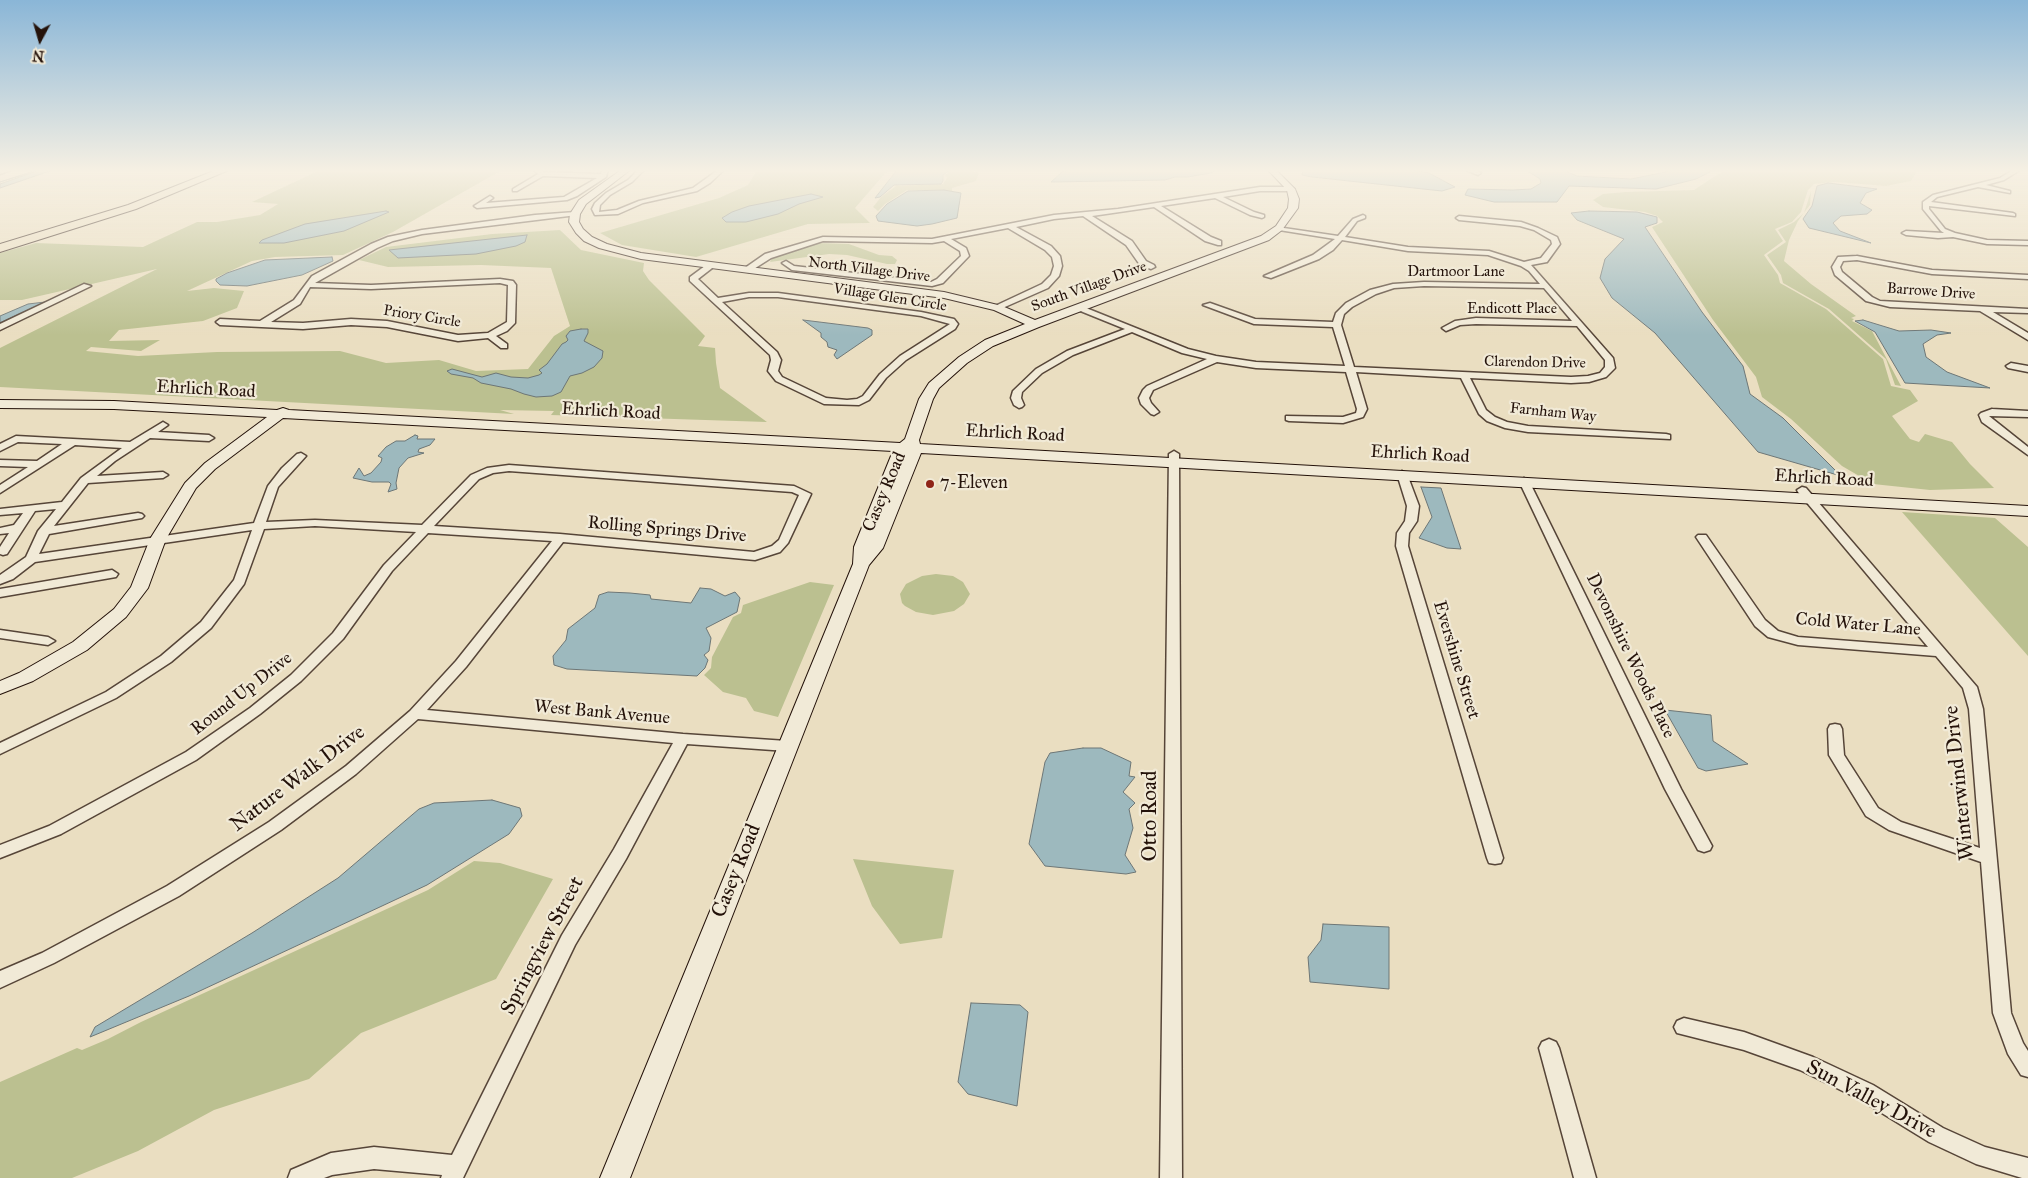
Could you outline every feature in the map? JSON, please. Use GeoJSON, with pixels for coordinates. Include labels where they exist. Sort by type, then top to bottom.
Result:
{"type":"FeatureCollection","features":[{"type":"Feature","properties":{"kind":"main road"},"geometry":{"type":"LineString","coordinates":[[0,241],[56,225]]}},
{"type":"Feature","properties":{"kind":"main road"},"geometry":{"type":"LineString","coordinates":[[0,248],[75,225]]}},
{"type":"Feature","properties":{"kind":"street"},"geometry":{"type":"LineString","coordinates":[[262,324],[297,302],[308,285],[325,272],[374,246],[406,235],[478,225]]}},
{"type":"Feature","properties":{"kind":"street","name":"North Village Drive"},"geometry":{"type":"LineString","coordinates":[[576,225],[579,231],[603,246],[641,256],[944,295],[998,308],[1035,324]]}},
{"type":"Feature","properties":{"kind":"street"},"geometry":{"type":"LineString","coordinates":[[746,270],[768,256],[823,239],[918,242],[946,239],[1008,225],[1048,248],[1056,256],[1058,266],[1055,276],[1045,286],[998,308]]}},
{"type":"Feature","properties":{"kind":"street"},"geometry":{"type":"LineString","coordinates":[[1100,225],[1129,243],[1143,263],[1151,267]]}},
{"type":"Feature","properties":{"kind":"street"},"geometry":{"type":"LineString","coordinates":[[1186,225],[1218,243]]}},
{"type":"Feature","properties":{"kind":"street","name":"South Village Drive"},"geometry":{"type":"LineString","coordinates":[[910,446],[926,399],[934,386],[948,372],[989,344],[1035,324],[1245,247],[1265,238],[1281,225]]}},
{"type":"Feature","properties":{"kind":"street"},"geometry":{"type":"LineString","coordinates":[[1268,276],[1316,257],[1340,239],[1351,225]]}},
{"type":"Feature","properties":{"kind":"street"},"geometry":{"type":"LineString","coordinates":[[1524,225],[1554,239],[1556,244],[1544,260],[1524,264]]}},
{"type":"Feature","properties":{"kind":"street"},"geometry":{"type":"LineString","coordinates":[[1939,225],[1943,230],[1953,235]]}},
{"type":"Feature","properties":{"kind":"street","name":"Clarendon Drive"},"geometry":{"type":"LineString","coordinates":[[1081,308],[1185,350],[1216,359],[1256,365],[1571,380],[1589,379],[1603,375],[1610,368],[1610,360],[1532,269],[1524,264],[1489,254],[1408,249],[1279,228]]}},
{"type":"Feature","properties":{"kind":"street"},"geometry":{"type":"LineString","coordinates":[[1906,232],[1953,235],[1987,242],[2028,243]]}},
{"type":"Feature","properties":{"kind":"street"},"geometry":{"type":"LineString","coordinates":[[786,263],[792,268],[932,284],[940,281],[965,256],[963,250],[946,239]]}},
{"type":"Feature","properties":{"kind":"street","name":"Barrowe Drive"},"geometry":{"type":"LineString","coordinates":[[2028,277],[1932,272],[1857,258],[1841,259],[1836,267],[1838,273],[1869,299],[1890,305],[2028,311]]}},
{"type":"Feature","properties":{"kind":"street","name":"Village Glen Circle"},"geometry":{"type":"LineString","coordinates":[[712,265],[693,279],[716,301],[774,354],[776,360],[773,372],[779,379],[824,401],[847,403],[859,402],[866,398],[883,376],[903,358],[954,324],[951,321],[921,314],[778,295],[749,295],[716,301]]}},
{"type":"Feature","properties":{"kind":"street","name":"Priory Circle"},"geometry":{"type":"LineString","coordinates":[[220,322],[302,326],[352,322],[387,324],[458,338],[490,335],[504,329],[511,323],[512,285],[500,281],[370,287],[308,285]]}},
{"type":"Feature","properties":{"kind":"street","name":"Dartmoor Lane"},"geometry":{"type":"LineString","coordinates":[[1337,325],[1340,313],[1349,306],[1373,292],[1393,286],[1424,284],[1547,286]]}},
{"type":"Feature","properties":{"kind":"street"},"geometry":{"type":"LineString","coordinates":[[0,327],[87,286]]}},
{"type":"Feature","properties":{"kind":"street"},"geometry":{"type":"LineString","coordinates":[[1207,305],[1254,321],[1337,325],[1362,409],[1360,415],[1343,420],[1289,418]]}},
{"type":"Feature","properties":{"kind":"street"},"geometry":{"type":"LineString","coordinates":[[1982,309],[2028,337]]}},
{"type":"Feature","properties":{"kind":"street","name":"Endicott Place"},"geometry":{"type":"LineString","coordinates":[[1446,328],[1458,323],[1476,322],[1580,324]]}},
{"type":"Feature","properties":{"kind":"street"},"geometry":{"type":"LineString","coordinates":[[1019,405],[1016,398],[1018,391],[1039,371],[1070,353],[1132,329]]}},
{"type":"Feature","properties":{"kind":"street"},"geometry":{"type":"LineString","coordinates":[[490,335],[504,346]]}},
{"type":"Feature","properties":{"kind":"street"},"geometry":{"type":"LineString","coordinates":[[1154,412],[1146,404],[1144,398],[1146,392],[1216,359]]}},
{"type":"Feature","properties":{"kind":"street"},"geometry":{"type":"LineString","coordinates":[[2011,366],[2028,369]]}},
{"type":"Feature","properties":{"kind":"street","name":"Farnham Way"},"geometry":{"type":"LineString","coordinates":[[1464,375],[1482,412],[1491,419],[1505,425],[1528,429],[1666,437]]}},
{"type":"Feature","properties":{"kind":"street","name":"Ehrlich Road"},"geometry":{"type":"LineString","coordinates":[[0,397],[123,398],[285,410],[910,446],[1453,469],[2028,511]]}},
{"type":"Feature","properties":{"kind":"street","name":"Ehrlich Road"},"geometry":{"type":"LineString","coordinates":[[0,404],[285,410]]}},
{"type":"Feature","properties":{"kind":"street"},"geometry":{"type":"LineString","coordinates":[[0,688],[26,677],[80,646],[120,613],[139,588],[158,539],[182,497],[200,474],[285,410]]}},
{"type":"Feature","properties":{"kind":"street"},"geometry":{"type":"LineString","coordinates":[[2028,414],[1992,412],[1984,415],[1986,420],[2028,452]]}},
{"type":"Feature","properties":{"kind":"street"},"geometry":{"type":"LineString","coordinates":[[0,580],[9,576],[31,559],[44,530],[85,480],[111,459],[163,425]]}},
{"type":"Feature","properties":{"kind":"street"},"geometry":{"type":"LineString","coordinates":[[149,435],[209,438]]}},
{"type":"Feature","properties":{"kind":"street"},"geometry":{"type":"LineString","coordinates":[[0,448],[16,439],[133,445]]}},
{"type":"Feature","properties":{"kind":"street"},"geometry":{"type":"LineString","coordinates":[[0,490],[73,442]]}},
{"type":"Feature","properties":{"kind":"street","name":"Casey Road"},"geometry":{"type":"LineString","coordinates":[[615,1178],[786,746],[862,564],[875,548],[910,446]]}},
{"type":"Feature","properties":{"kind":"street"},"geometry":{"type":"LineString","coordinates":[[0,749],[111,695],[166,659],[206,625],[240,581],[273,486],[301,456]]}},
{"type":"Feature","properties":{"kind":"street","name":"Ehrlich Road"},"geometry":{"type":"LineString","coordinates":[[1174,458],[1347,471],[1524,481],[2028,502]]}},
{"type":"Feature","properties":{"kind":"street","name":"Otto Road"},"geometry":{"type":"LineString","coordinates":[[1171,1178],[1174,458]]}},
{"type":"Feature","properties":{"kind":"street"},"geometry":{"type":"LineString","coordinates":[[0,463],[37,464]]}},
{"type":"Feature","properties":{"kind":"street","name":"Rolling Springs Drive"},"geometry":{"type":"LineString","coordinates":[[31,559],[158,539],[258,526],[315,523],[560,538],[755,556],[776,549],[784,541],[805,494],[794,489],[509,468],[491,470],[475,477],[454,499]]}},
{"type":"Feature","properties":{"kind":"street"},"geometry":{"type":"LineString","coordinates":[[1347,471],[1353,468],[1427,472],[1453,469]]}},
{"type":"Feature","properties":{"kind":"street","name":"Evershine Street"},"geometry":{"type":"LineString","coordinates":[[1402,474],[1413,506],[1411,521],[1403,533],[1402,546],[1495,858]]}},
{"type":"Feature","properties":{"kind":"street"},"geometry":{"type":"LineString","coordinates":[[85,480],[164,475]]}},
{"type":"Feature","properties":{"kind":"street","name":"Devonshire Woods Place"},"geometry":{"type":"LineString","coordinates":[[1524,481],[1673,789],[1704,846]]}},
{"type":"Feature","properties":{"kind":"street","name":"Winterwind Drive"},"geometry":{"type":"LineString","coordinates":[[1806,494],[1970,687],[1976,708],[2002,1013],[2015,1048],[2028,1068]]}},
{"type":"Feature","properties":{"kind":"street","name":"Round Up Drive"},"geometry":{"type":"LineString","coordinates":[[0,852],[55,830],[191,756],[255,711],[296,678],[338,636],[388,568],[454,499]]}},
{"type":"Feature","properties":{"kind":"street"},"geometry":{"type":"LineString","coordinates":[[0,512],[63,506]]}},
{"type":"Feature","properties":{"kind":"street"},"geometry":{"type":"LineString","coordinates":[[3,551],[31,510]]}},
{"type":"Feature","properties":{"kind":"street"},"geometry":{"type":"LineString","coordinates":[[44,530],[138,516]]}},
{"type":"Feature","properties":{"kind":"street"},"geometry":{"type":"LineString","coordinates":[[0,531],[18,528]]}},
{"type":"Feature","properties":{"kind":"street","name":"Cold Water Lane"},"geometry":{"type":"LineString","coordinates":[[1702,537],[1760,623],[1773,634],[1798,641],[1941,652]]}},
{"type":"Feature","properties":{"kind":"street","name":"Nature Walk Drive"},"geometry":{"type":"LineString","coordinates":[[0,980],[48,958],[173,891],[275,826],[351,770],[415,714],[461,664],[560,538]]}},
{"type":"Feature","properties":{"kind":"street"},"geometry":{"type":"LineString","coordinates":[[0,593],[112,574]]}},
{"type":"Feature","properties":{"kind":"street"},"geometry":{"type":"LineString","coordinates":[[0,634],[48,641]]}},
{"type":"Feature","properties":{"kind":"street","name":"West Bank Avenue"},"geometry":{"type":"LineString","coordinates":[[415,714],[683,739],[786,746]]}},
{"type":"Feature","properties":{"kind":"street"},"geometry":{"type":"LineString","coordinates":[[1835,729],[1836,755],[1872,812],[1895,826],[1989,858]]}},
{"type":"Feature","properties":{"kind":"street","name":"Springview Street"},"geometry":{"type":"LineString","coordinates":[[455,1172],[568,940],[620,854],[683,739]]}},
{"type":"Feature","properties":{"kind":"street","name":"Sun Valley Drive"},"geometry":{"type":"LineString","coordinates":[[1684,1027],[1744,1040],[1806,1063],[1866,1092],[1936,1135],[1983,1156],[2028,1169]]}},
{"type":"Feature","properties":{"kind":"street"},"geometry":{"type":"LineString","coordinates":[[1549,1048],[1585,1178]]}},
{"type":"Feature","properties":{"kind":"street"},"geometry":{"type":"LineString","coordinates":[[299,1178],[331,1164],[374,1158],[455,1172]]}},
{"type":"Feature","properties":{"kind":"green space"},"geometry":{"type":"Polygon","coordinates":[[[191,225],[405,225],[343,255],[275,257],[252,261],[187,291],[214,288],[244,291],[237,308],[203,321],[119,330],[109,341],[160,340],[141,351],[91,347],[86,351],[138,356],[217,352],[340,351],[386,363],[439,360],[476,371],[528,369],[554,336],[570,326],[551,268],[481,265],[388,267],[359,260],[386,247],[492,234],[560,230],[581,250],[644,263],[643,271],[649,280],[705,336],[698,346],[715,348],[720,388],[767,422],[551,415],[554,411],[500,410],[514,414],[0,387],[0,348],[157,269],[22,300],[0,300],[0,253],[36,243],[143,247],[191,225]]]}},
{"type":"Feature","properties":{"kind":"green space"},"geometry":{"type":"Polygon","coordinates":[[[627,225],[805,225],[696,257],[622,245],[600,233],[627,225]]]}},
{"type":"Feature","properties":{"kind":"green space"},"geometry":{"type":"Polygon","coordinates":[[[1656,225],[1785,225],[1775,229],[1783,241],[1764,255],[1778,275],[1780,283],[1826,309],[1883,359],[1891,386],[1910,390],[1918,401],[1892,416],[1910,439],[1919,442],[1925,434],[1952,442],[1970,464],[1994,488],[1930,490],[1873,484],[1842,466],[1791,419],[1762,397],[1756,377],[1713,320],[1652,227],[1656,225]]]}},
{"type":"Feature","properties":{"kind":"green space"},"geometry":{"type":"Polygon","coordinates":[[[1788,225],[1796,225],[1789,240],[1784,261],[1811,284],[1856,316],[1851,318],[1854,319],[1852,321],[1872,331],[1901,386],[1895,385],[1886,359],[1829,309],[1783,283],[1781,275],[1767,255],[1786,242],[1778,230],[1788,225]]]}},
{"type":"Feature","properties":{"kind":"green space"},"geometry":{"type":"Polygon","coordinates":[[[818,243],[849,244],[879,255],[892,256],[897,260],[895,264],[887,264],[847,255],[829,254],[770,262],[772,258],[818,243]]]}},
{"type":"Feature","properties":{"kind":"green space"},"geometry":{"type":"Polygon","coordinates":[[[1902,512],[1995,518],[2028,547],[2028,656],[1902,512]]]}},
{"type":"Feature","properties":{"kind":"green space"},"geometry":{"type":"Polygon","coordinates":[[[936,574],[953,576],[963,582],[970,594],[964,604],[954,611],[933,615],[916,612],[902,603],[900,594],[906,584],[922,576],[936,574]]]}},
{"type":"Feature","properties":{"kind":"green space"},"geometry":{"type":"Polygon","coordinates":[[[810,582],[834,585],[778,717],[754,711],[746,698],[723,692],[704,675],[711,668],[712,657],[733,617],[741,613],[743,605],[810,582]]]}},
{"type":"Feature","properties":{"kind":"green space"},"geometry":{"type":"Polygon","coordinates":[[[853,859],[954,870],[942,938],[900,944],[872,906],[853,859]]]}},
{"type":"Feature","properties":{"kind":"green space"},"geometry":{"type":"Polygon","coordinates":[[[474,861],[500,863],[553,879],[496,979],[361,1033],[309,1079],[214,1110],[138,1151],[72,1178],[0,1178],[0,1082],[77,1048],[82,1050],[108,1039],[428,890],[474,861]]]}},
{"type":"Feature","properties":{"kind":"water"},"geometry":{"type":"Polygon","coordinates":[[[302,225],[358,225],[344,231],[284,243],[259,243],[262,240],[302,225]]]}},
{"type":"Feature","properties":{"kind":"water"},"geometry":{"type":"Polygon","coordinates":[[[1589,225],[1651,225],[1645,227],[1702,312],[1743,366],[1750,394],[1783,418],[1841,476],[1758,452],[1655,333],[1612,298],[1600,278],[1605,259],[1624,239],[1589,225]]]}},
{"type":"Feature","properties":{"kind":"water"},"geometry":{"type":"Polygon","coordinates":[[[1807,225],[1835,225],[1840,231],[1871,243],[1809,228],[1807,225]]]}},
{"type":"Feature","properties":{"kind":"water"},"geometry":{"type":"Polygon","coordinates":[[[527,235],[525,242],[516,246],[476,254],[398,258],[389,250],[527,235]]]}},
{"type":"Feature","properties":{"kind":"water"},"geometry":{"type":"Polygon","coordinates":[[[332,257],[333,261],[302,275],[247,286],[220,285],[216,281],[216,279],[227,273],[265,260],[332,257]]]}},
{"type":"Feature","properties":{"kind":"water"},"geometry":{"type":"Polygon","coordinates":[[[45,302],[0,323],[0,316],[28,304],[45,302]]]}},
{"type":"Feature","properties":{"kind":"water"},"geometry":{"type":"Polygon","coordinates":[[[803,320],[868,328],[872,330],[872,335],[837,359],[834,355],[837,350],[828,347],[827,342],[821,337],[821,333],[803,320]]]}},
{"type":"Feature","properties":{"kind":"water"},"geometry":{"type":"Polygon","coordinates":[[[1863,320],[1899,331],[1931,330],[1951,333],[1937,335],[1923,344],[1926,357],[1947,372],[1990,388],[1905,383],[1875,332],[1855,321],[1863,320]]]}},
{"type":"Feature","properties":{"kind":"water"},"geometry":{"type":"Polygon","coordinates":[[[588,329],[584,341],[603,351],[602,358],[594,367],[570,376],[561,392],[552,396],[536,397],[511,389],[481,383],[473,378],[451,374],[447,371],[452,369],[482,377],[496,373],[511,377],[528,378],[539,375],[542,373],[539,370],[547,364],[562,344],[568,340],[566,336],[570,331],[588,329]]]}},
{"type":"Feature","properties":{"kind":"water"},"geometry":{"type":"Polygon","coordinates":[[[415,435],[418,436],[417,439],[435,439],[430,445],[419,449],[418,452],[424,453],[408,458],[399,468],[396,483],[397,489],[388,492],[391,484],[389,482],[372,482],[353,478],[359,468],[364,476],[371,473],[381,462],[382,458],[378,456],[386,447],[396,441],[405,441],[415,435]]]}},
{"type":"Feature","properties":{"kind":"water"},"geometry":{"type":"Polygon","coordinates":[[[1421,487],[1441,488],[1461,549],[1447,548],[1419,538],[1432,517],[1421,487]]]}},
{"type":"Feature","properties":{"kind":"water"},"geometry":{"type":"Polygon","coordinates":[[[700,588],[711,589],[725,596],[735,592],[740,598],[737,612],[706,628],[711,638],[709,651],[704,655],[708,660],[705,668],[697,676],[567,669],[554,665],[553,656],[566,640],[568,629],[595,608],[599,595],[608,592],[630,593],[650,595],[651,599],[691,603],[700,588]]]}},
{"type":"Feature","properties":{"kind":"water"},"geometry":{"type":"Polygon","coordinates":[[[1665,710],[1711,715],[1713,741],[1748,764],[1706,771],[1698,768],[1665,710]]]}},
{"type":"Feature","properties":{"kind":"water"},"geometry":{"type":"Polygon","coordinates":[[[1083,748],[1101,748],[1131,762],[1129,776],[1135,777],[1123,792],[1135,803],[1129,809],[1133,828],[1125,855],[1136,872],[1126,874],[1045,866],[1029,844],[1045,762],[1050,753],[1083,748]]]}},
{"type":"Feature","properties":{"kind":"water"},"geometry":{"type":"Polygon","coordinates":[[[492,800],[520,808],[522,816],[509,834],[427,885],[189,996],[90,1037],[95,1027],[252,933],[338,878],[419,809],[434,803],[492,800]]]}},
{"type":"Feature","properties":{"kind":"water"},"geometry":{"type":"Polygon","coordinates":[[[1323,924],[1389,927],[1389,989],[1310,982],[1308,957],[1321,940],[1323,924]]]}},
{"type":"Feature","properties":{"kind":"water"},"geometry":{"type":"Polygon","coordinates":[[[971,1003],[1020,1005],[1028,1012],[1017,1106],[968,1094],[958,1082],[971,1003]]]}},
{"type":"Feature","properties":{"kind":"place","name":"7-Eleven"},"geometry":{"type":"Point","coordinates":[930,484]}}]}
